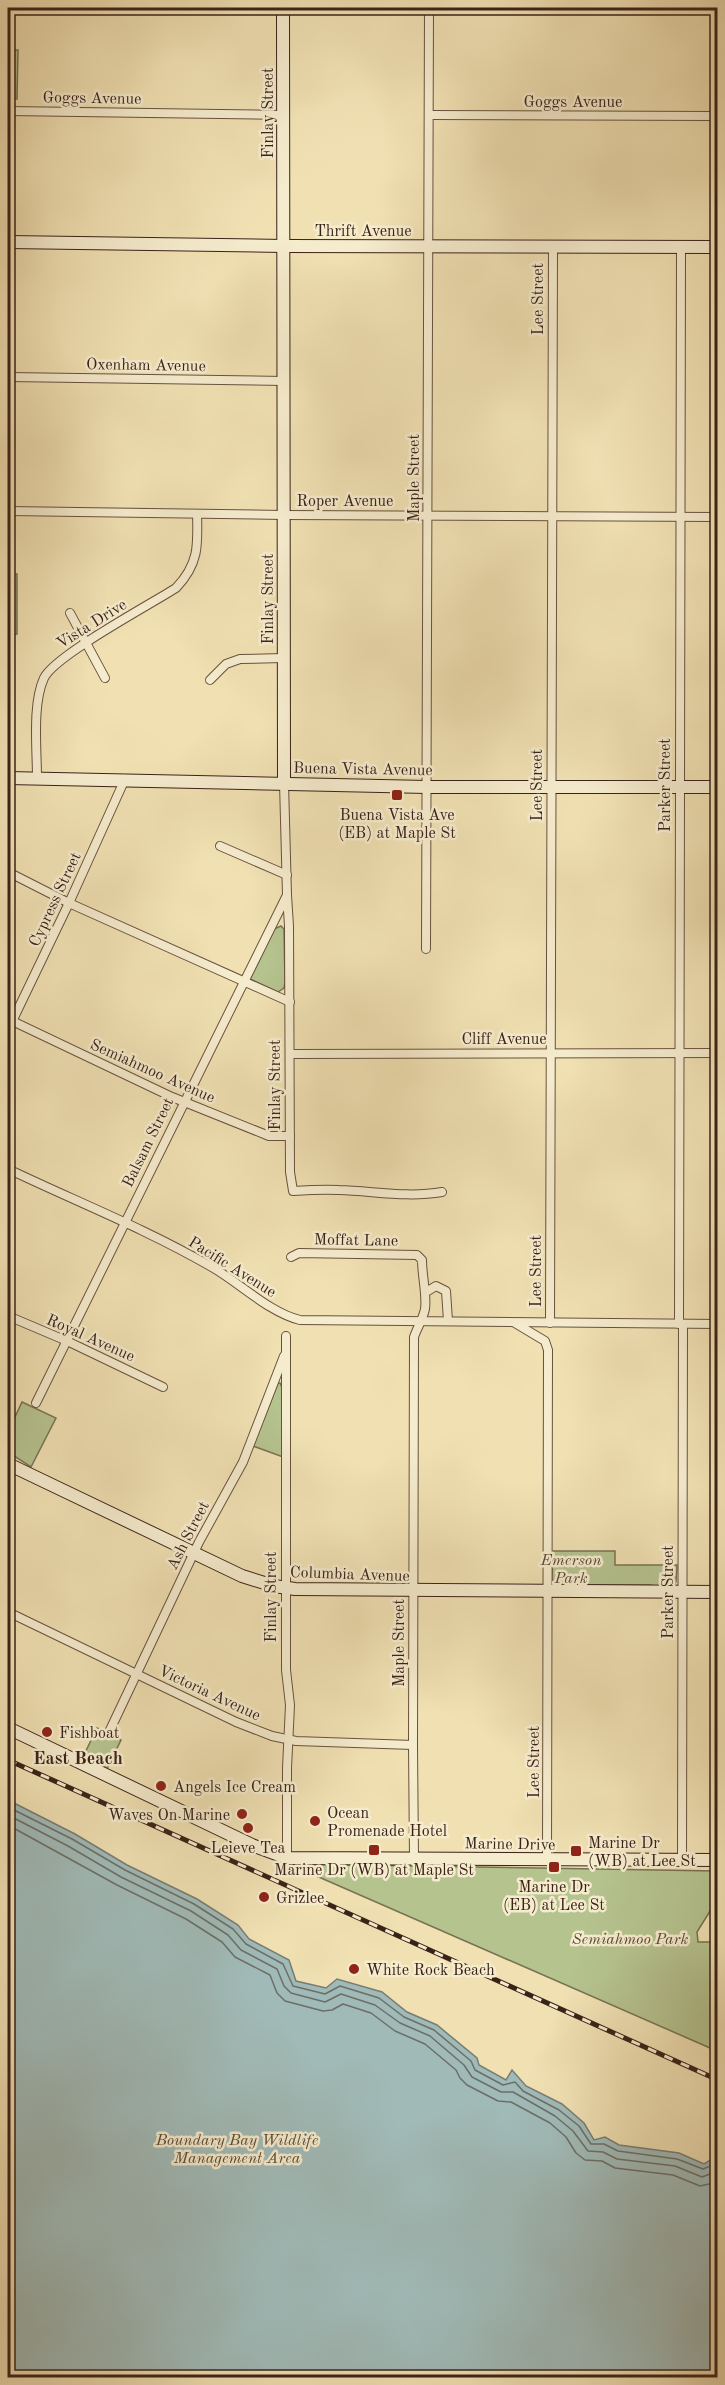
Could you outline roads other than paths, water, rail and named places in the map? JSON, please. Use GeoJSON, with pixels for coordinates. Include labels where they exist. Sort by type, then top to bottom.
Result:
{"type":"FeatureCollection","features":[{"type":"Feature","properties":{"kind":"street","name":"Finlay Street"},"geometry":{"type":"LineString","coordinates":[[283,8],[283,658],[286,895],[290,927],[290,1172],[292,1191],[340,1190],[395,1195],[442,1192]]}},
{"type":"Feature","properties":{"kind":"street","name":"Maple Street"},"geometry":{"type":"LineString","coordinates":[[426,949],[429,8]]}},
{"type":"Feature","properties":{"kind":"street","name":"Goggs Avenue"},"geometry":{"type":"LineString","coordinates":[[8,111],[284,115]]}},
{"type":"Feature","properties":{"kind":"street","name":"Goggs Avenue"},"geometry":{"type":"LineString","coordinates":[[429,115],[717,116]]}},
{"type":"Feature","properties":{"kind":"street","name":"Thrift Avenue"},"geometry":{"type":"LineString","coordinates":[[8,242],[284,246],[717,247]]}},
{"type":"Feature","properties":{"kind":"street","name":"Lee Street"},"geometry":{"type":"LineString","coordinates":[[550,1323],[553,247]]}},
{"type":"Feature","properties":{"kind":"street","name":"Parker Street"},"geometry":{"type":"LineString","coordinates":[[681,247],[679,1053],[682,1860]]}},
{"type":"Feature","properties":{"kind":"street","name":"Oxenham Avenue"},"geometry":{"type":"LineString","coordinates":[[8,377],[284,381]]}},
{"type":"Feature","properties":{"kind":"street","name":"Roper Avenue"},"geometry":{"type":"LineString","coordinates":[[8,511],[717,517]]}},
{"type":"Feature","properties":{"kind":"street","name":"Vista Drive"},"geometry":{"type":"LineString","coordinates":[[37,778],[39,695],[45,676],[56,663],[86,643],[177,588],[187,577],[194,563],[197,548],[197,514]]}},
{"type":"Feature","properties":{"kind":"street"},"geometry":{"type":"LineString","coordinates":[[70,613],[105,678]]}},
{"type":"Feature","properties":{"kind":"street"},"geometry":{"type":"LineString","coordinates":[[210,680],[226,663],[240,659],[283,658]]}},
{"type":"Feature","properties":{"kind":"street","name":"Buena Vista Avenue"},"geometry":{"type":"LineString","coordinates":[[8,778],[427,787],[717,787]]}},
{"type":"Feature","properties":{"kind":"street","name":"Cypress Street"},"geometry":{"type":"LineString","coordinates":[[8,1030],[10,1020],[69,903],[125,779]]}},
{"type":"Feature","properties":{"kind":"street"},"geometry":{"type":"LineString","coordinates":[[220,846],[287,875]]}},
{"type":"Feature","properties":{"kind":"street"},"geometry":{"type":"LineString","coordinates":[[8,872],[69,903],[290,1002]]}},
{"type":"Feature","properties":{"kind":"street","name":"Balsam Street"},"geometry":{"type":"LineString","coordinates":[[36,1403],[286,895]]}},
{"type":"Feature","properties":{"kind":"street","name":"Semiahmoo Avenue"},"geometry":{"type":"LineString","coordinates":[[10,1020],[184,1102],[269,1136],[290,1136]]}},
{"type":"Feature","properties":{"kind":"street","name":"Cliff Avenue"},"geometry":{"type":"LineString","coordinates":[[290,1054],[717,1053]]}},
{"type":"Feature","properties":{"kind":"street","name":"Pacific Avenue"},"geometry":{"type":"LineString","coordinates":[[8,1169],[209,1265],[282,1314],[308,1322],[717,1324]]}},
{"type":"Feature","properties":{"kind":"street","name":"Moffat Lane"},"geometry":{"type":"LineString","coordinates":[[291,1257],[299,1253],[417,1255],[422,1260],[422,1282],[426,1292]]}},
{"type":"Feature","properties":{"kind":"street"},"geometry":{"type":"LineString","coordinates":[[421,1321],[425,1309],[426,1292],[436,1286],[446,1291],[448,1321]]}},
{"type":"Feature","properties":{"kind":"street","name":"Royal Avenue"},"geometry":{"type":"LineString","coordinates":[[8,1316],[67,1341],[163,1387]]}},
{"type":"Feature","properties":{"kind":"street","name":"Maple Street"},"geometry":{"type":"LineString","coordinates":[[414,1858],[412,1745],[414,1337],[421,1321]]}},
{"type":"Feature","properties":{"kind":"street","name":"Lee Street"},"geometry":{"type":"LineString","coordinates":[[514,1322],[545,1341],[548,1350],[548,1860]]}},
{"type":"Feature","properties":{"kind":"street","name":"Finlay Street"},"geometry":{"type":"LineString","coordinates":[[286,1336],[289,1740],[287,1858]]}},
{"type":"Feature","properties":{"kind":"street","name":"Ash Street"},"geometry":{"type":"LineString","coordinates":[[110,1730],[194,1553],[243,1462],[286,1351]]}},
{"type":"Feature","properties":{"kind":"street","name":"Columbia Avenue"},"geometry":{"type":"LineString","coordinates":[[8,1464],[242,1575],[287,1588],[413,1591],[717,1592]]}},
{"type":"Feature","properties":{"kind":"street","name":"Victoria Avenue"},"geometry":{"type":"LineString","coordinates":[[8,1612],[236,1722],[289,1740],[412,1745]]}},
{"type":"Feature","properties":{"kind":"street","name":"Marine Drive"},"geometry":{"type":"LineString","coordinates":[[8,1728],[252,1845],[287,1858],[717,1860]]}},
{"type":"Feature","properties":{"kind":"water","name":"Boundary Bay Wildlife Management Area"},"geometry":{"type":"Polygon","coordinates":[[[8,1800],[75,1834],[127,1865],[197,1899],[238,1925],[249,1939],[289,1960],[296,1981],[326,1988],[337,1979],[382,1992],[407,2012],[437,2025],[477,2058],[479,2065],[506,2080],[512,2070],[526,2086],[562,2104],[584,2123],[594,2140],[605,2137],[619,2145],[679,2153],[704,2164],[717,2156],[717,2377],[8,2377],[8,1800]]]}},
{"type":"Feature","properties":{"kind":"railway"},"geometry":{"type":"LineString","coordinates":[[8,1760],[718,2080]]}},
{"type":"Feature","properties":{"kind":"place","name":"Buena Vista Ave (EB) at Maple St"},"geometry":{"type":"Point","coordinates":[397,795]}},
{"type":"Feature","properties":{"kind":"place","name":"Fishboat"},"geometry":{"type":"Point","coordinates":[47,1732]}},
{"type":"Feature","properties":{"kind":"place","name":"Angels Ice Cream"},"geometry":{"type":"Point","coordinates":[161,1786]}},
{"type":"Feature","properties":{"kind":"place","name":"Waves On Marine"},"geometry":{"type":"Point","coordinates":[242,1814]}},
{"type":"Feature","properties":{"kind":"place","name":"Ocean Promenade Hotel"},"geometry":{"type":"Point","coordinates":[315,1821]}},
{"type":"Feature","properties":{"kind":"place","name":"Leieve Tea"},"geometry":{"type":"Point","coordinates":[248,1828]}},
{"type":"Feature","properties":{"kind":"place","name":"Marine Dr (WB) at Maple St"},"geometry":{"type":"Point","coordinates":[374,1850]}},
{"type":"Feature","properties":{"kind":"place","name":"Marine Dr (WB) at Lee St"},"geometry":{"type":"Point","coordinates":[576,1851]}},
{"type":"Feature","properties":{"kind":"place","name":"Marine Dr (EB) at Lee St"},"geometry":{"type":"Point","coordinates":[554,1867]}},
{"type":"Feature","properties":{"kind":"place","name":"Grizlee"},"geometry":{"type":"Point","coordinates":[264,1897]}},
{"type":"Feature","properties":{"kind":"place","name":"White Rock Beach"},"geometry":{"type":"Point","coordinates":[354,1969]}},
{"type":"Feature","properties":{"kind":"district","name":"East Beach"},"geometry":{"type":"Point","coordinates":[78,1758]}},
{"type":"Feature","properties":{"kind":"park label","name":"Emerson Park"},"geometry":{"type":"Point","coordinates":[571,1568]}},
{"type":"Feature","properties":{"kind":"park label","name":"Semiahmoo Park"},"geometry":{"type":"Point","coordinates":[630,1938]}}]}
